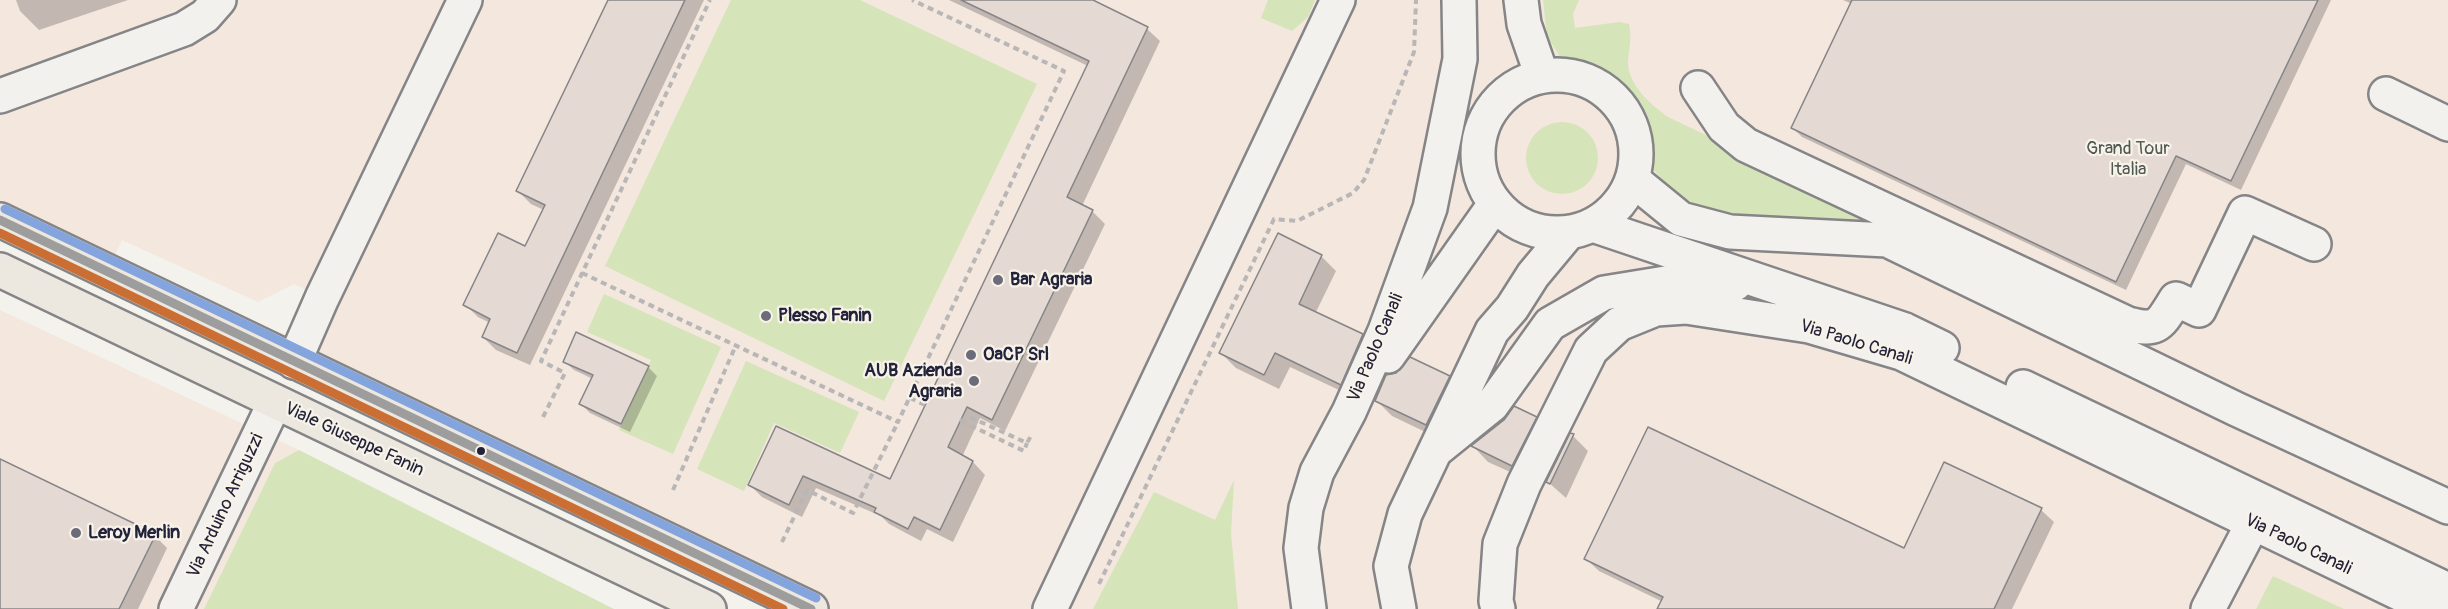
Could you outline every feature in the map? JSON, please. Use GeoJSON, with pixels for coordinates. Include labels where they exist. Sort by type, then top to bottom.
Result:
{"type":"FeatureCollection","features":[{"type":"Feature","properties":{"kind":"main road"},"geometry":{"type":"LineString","coordinates":[[0,220],[811,609]]}},
{"type":"Feature","properties":{"kind":"main road","name":"Viale Giuseppe Fanin"},"geometry":{"type":"LineString","coordinates":[[0,270],[709,609]]}},
{"type":"Feature","properties":{"kind":"street"},"geometry":{"type":"LineString","coordinates":[[0,96],[184,29],[205,16],[219,0]]}},
{"type":"Feature","properties":{"kind":"street"},"geometry":{"type":"LineString","coordinates":[[294,362],[322,298],[465,0]]}},
{"type":"Feature","properties":{"kind":"street"},"geometry":{"type":"LineString","coordinates":[[1050,609],[1338,0]]}},
{"type":"Feature","properties":{"kind":"street"},"geometry":{"type":"LineString","coordinates":[[1521,0],[1524,24],[1542,76]]}},
{"type":"Feature","properties":{"kind":"street","name":"Via Paolo Canali"},"geometry":{"type":"LineString","coordinates":[[1460,2],[1482,127]]}},
{"type":"Feature","properties":{"kind":"street","name":"Via Paolo Canali"},"geometry":{"type":"LineString","coordinates":[[1309,609],[1301,548],[1306,508],[1317,472],[1349,412],[1384,332],[1430,208],[1460,59],[1460,2]]}},
{"type":"Feature","properties":{"kind":"street"},"geometry":{"type":"LineString","coordinates":[[1399,609],[1391,566],[1405,514],[1492,332],[1512,308],[1533,275],[1581,229],[1613,210],[1628,190],[1636,166],[1635,141],[1628,117],[1612,97],[1592,83],[1567,76],[1542,76],[1516,86],[1496,104],[1482,127],[1478,154],[1482,181],[1495,204],[1516,222],[1541,232],[1581,229],[1905,330],[2258,513],[2448,590]]}},
{"type":"Feature","properties":{"kind":"street"},"geometry":{"type":"LineString","coordinates":[[1698,88],[1724,127],[1746,145],[2127,324],[2147,329],[2161,322],[2176,300],[2199,309],[2245,213],[2314,244]]}},
{"type":"Feature","properties":{"kind":"street"},"geometry":{"type":"LineString","coordinates":[[2386,94],[2448,124]]}},
{"type":"Feature","properties":{"kind":"street"},"geometry":{"type":"LineString","coordinates":[[1632,179],[1681,219],[1730,232],[1887,240],[2236,409],[2448,507]]}},
{"type":"Feature","properties":{"kind":"street","name":"Via Paolo Canali"},"geometry":{"type":"LineString","coordinates":[[1349,412],[1495,204]]}},
{"type":"Feature","properties":{"kind":"street"},"geometry":{"type":"LineString","coordinates":[[1435,451],[1492,405],[1550,324],[1604,293],[1684,280],[1749,285],[1809,326]]}},
{"type":"Feature","properties":{"kind":"street","name":"Via Paolo Canali"},"geometry":{"type":"LineString","coordinates":[[1498,609],[1496,601],[1500,544],[1524,483],[1591,350],[1619,324],[1656,309],[1686,307],[1809,326],[1901,353],[2258,513],[2432,609]]}},
{"type":"Feature","properties":{"kind":"street","name":"Via Arduino Arriguzzi"},"geometry":{"type":"LineString","coordinates":[[176,609],[275,402]]}},
{"type":"Feature","properties":{"kind":"street"},"geometry":{"type":"LineString","coordinates":[[2208,609],[2258,513]]}},
{"type":"Feature","properties":{"kind":"path"},"geometry":{"type":"LineString","coordinates":[[543,417],[565,373],[541,362],[710,0]]}},
{"type":"Feature","properties":{"kind":"path"},"geometry":{"type":"LineString","coordinates":[[782,542],[807,490],[854,513],[1064,71],[912,0]]}},
{"type":"Feature","properties":{"kind":"path"},"geometry":{"type":"LineString","coordinates":[[1097,588],[1274,219],[1297,221],[1353,193],[1364,180],[1414,52],[1416,0]]}},
{"type":"Feature","properties":{"kind":"path"},"geometry":{"type":"LineString","coordinates":[[582,273],[898,422]]}},
{"type":"Feature","properties":{"kind":"path"},"geometry":{"type":"LineString","coordinates":[[673,490],[736,345]]}},
{"type":"Feature","properties":{"kind":"path"},"geometry":{"type":"LineString","coordinates":[[910,398],[925,405]]}},
{"type":"Feature","properties":{"kind":"path"},"geometry":{"type":"LineString","coordinates":[[1027,443],[972,418],[960,421],[1024,451],[1032,434]]}},
{"type":"Feature","properties":{"kind":"shaded area"},"geometry":{"type":"Polygon","coordinates":[[[0,0],[2448,0],[2448,609],[811,609],[294,362],[322,298],[294,284],[258,302],[122,240],[101,283],[0,226],[0,0]]]}},
{"type":"Feature","properties":{"kind":"shaded area"},"geometry":{"type":"Polygon","coordinates":[[[0,310],[299,450],[275,463],[204,609],[0,609],[0,310]]]}},
{"type":"Feature","properties":{"kind":"green space"},"geometry":{"type":"Polygon","coordinates":[[[731,0],[860,0],[1037,84],[884,401],[605,266],[731,0]]]}},
{"type":"Feature","properties":{"kind":"green space"},"geometry":{"type":"Polygon","coordinates":[[[1268,0],[1315,0],[1308,17],[1292,31],[1261,18],[1268,0]]]}},
{"type":"Feature","properties":{"kind":"green space"},"geometry":{"type":"Polygon","coordinates":[[[1543,0],[1579,0],[1573,14],[1575,28],[1619,22],[1629,24],[1628,61],[1631,78],[1641,93],[1668,117],[1868,212],[1872,217],[1866,222],[1716,216],[1674,192],[1650,166],[1631,114],[1618,93],[1564,63],[1547,36],[1543,0]]]}},
{"type":"Feature","properties":{"kind":"green space"},"geometry":{"type":"Polygon","coordinates":[[[1562,122],[1582,128],[1592,138],[1598,158],[1592,178],[1582,188],[1562,194],[1542,188],[1532,178],[1526,158],[1532,138],[1542,128],[1562,122]]]}},
{"type":"Feature","properties":{"kind":"green space"},"geometry":{"type":"Polygon","coordinates":[[[604,294],[721,347],[673,454],[619,430],[651,360],[587,332],[604,294]]]}},
{"type":"Feature","properties":{"kind":"green space"},"geometry":{"type":"Polygon","coordinates":[[[746,361],[859,412],[840,453],[774,423],[744,491],[697,469],[746,361]]]}},
{"type":"Feature","properties":{"kind":"green space"},"geometry":{"type":"Polygon","coordinates":[[[299,450],[614,609],[204,609],[275,463],[299,450]]]}},
{"type":"Feature","properties":{"kind":"green space"},"geometry":{"type":"Polygon","coordinates":[[[1234,480],[1231,533],[1238,609],[1093,609],[1154,492],[1215,520],[1234,480]]]}},
{"type":"Feature","properties":{"kind":"green space"},"geometry":{"type":"Polygon","coordinates":[[[2273,576],[2344,609],[2256,609],[2273,576]]]}},
{"type":"Feature","properties":{"kind":"building"},"geometry":{"type":"Polygon","coordinates":[[[608,0],[685,0],[517,353],[482,337],[490,319],[463,305],[498,233],[525,246],[545,205],[516,191],[608,0]]]}},
{"type":"Feature","properties":{"kind":"building"},"geometry":{"type":"Polygon","coordinates":[[[961,0],[1093,0],[1148,27],[1067,197],[1093,210],[992,420],[967,407],[948,447],[973,461],[940,530],[914,517],[908,529],[874,512],[876,508],[803,476],[789,505],[748,485],[776,426],[890,479],[1089,61],[961,0]]]}},
{"type":"Feature","properties":{"kind":"building"},"geometry":{"type":"Polygon","coordinates":[[[1852,0],[2318,0],[2231,181],[2176,156],[2116,282],[1791,128],[1852,0]]]}},
{"type":"Feature","properties":{"kind":"building"},"geometry":{"type":"Polygon","coordinates":[[[1278,233],[1322,255],[1299,304],[1363,334],[1341,385],[1275,353],[1264,375],[1219,353],[1278,233]]]}},
{"type":"Feature","properties":{"kind":"building"},"geometry":{"type":"Polygon","coordinates":[[[576,332],[649,366],[621,424],[579,404],[593,375],[563,362],[576,332]]]}},
{"type":"Feature","properties":{"kind":"building"},"geometry":{"type":"Polygon","coordinates":[[[1410,357],[1450,376],[1426,425],[1375,401],[1386,375],[1396,373],[1410,357]]]}},
{"type":"Feature","properties":{"kind":"building"},"geometry":{"type":"Polygon","coordinates":[[[1514,406],[1537,417],[1512,466],[1471,446],[1504,420],[1514,406]]]}},
{"type":"Feature","properties":{"kind":"building"},"geometry":{"type":"Polygon","coordinates":[[[1648,427],[1904,548],[1944,462],[2042,508],[1994,609],[1657,609],[1663,597],[1584,559],[1648,427]]]}},
{"type":"Feature","properties":{"kind":"building"},"geometry":{"type":"Polygon","coordinates":[[[1570,433],[1574,434],[1550,484],[1546,482],[1570,433]]]}},
{"type":"Feature","properties":{"kind":"building","name":"Leroy Merlin"},"geometry":{"type":"Polygon","coordinates":[[[0,459],[156,534],[119,609],[0,609],[0,459]]]}},
{"type":"Feature","properties":{"kind":"transit line"},"geometry":{"type":"LineString","coordinates":[[5,209],[816,598]]}},
{"type":"Feature","properties":{"kind":"transit line"},"geometry":{"type":"LineString","coordinates":[[0,220],[811,609]]}},
{"type":"Feature","properties":{"kind":"transit line"},"geometry":{"type":"LineString","coordinates":[[0,233],[783,609]]}},
{"type":"Feature","properties":{"kind":"place","name":"Bar Agraria"},"geometry":{"type":"Point","coordinates":[998,280]}},
{"type":"Feature","properties":{"kind":"place","name":"Plesso Fanin"},"geometry":{"type":"Point","coordinates":[766,316]}},
{"type":"Feature","properties":{"kind":"place","name":"OaCP Srl"},"geometry":{"type":"Point","coordinates":[971,355]}},
{"type":"Feature","properties":{"kind":"place","name":"AUB Azienda Agraria"},"geometry":{"type":"Point","coordinates":[974,381]}},
{"type":"Feature","properties":{"kind":"place","name":"Leroy Merlin"},"geometry":{"type":"Point","coordinates":[76,533]}},
{"type":"Feature","properties":{"kind":"park label","name":"Grand Tour Italia"},"geometry":{"type":"Point","coordinates":[2128,159]}}]}
